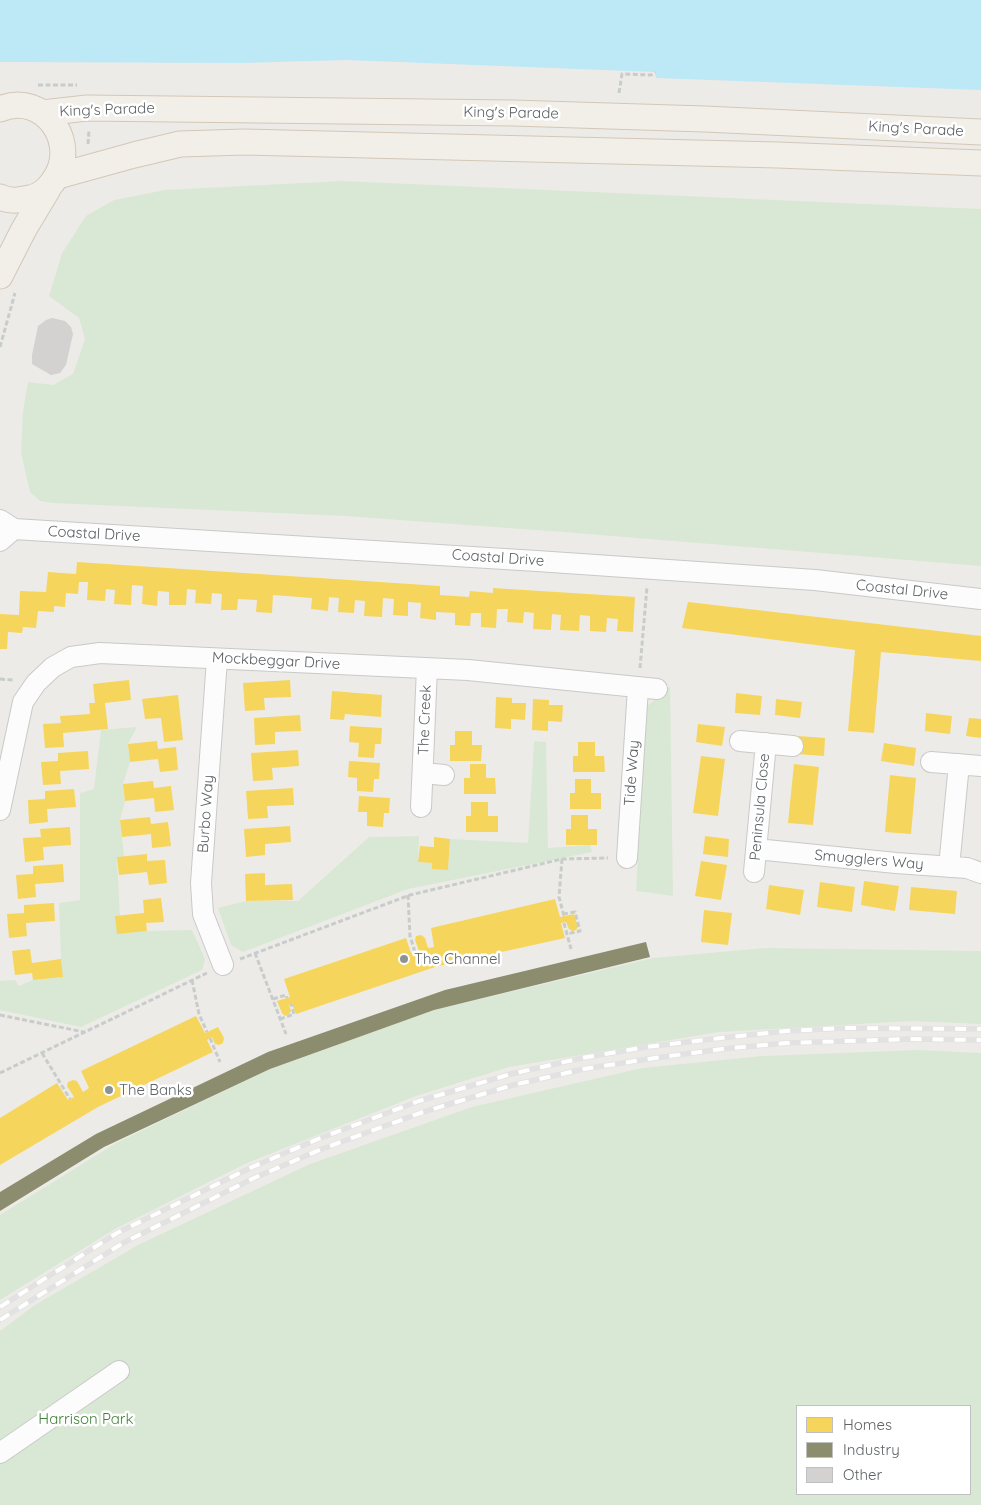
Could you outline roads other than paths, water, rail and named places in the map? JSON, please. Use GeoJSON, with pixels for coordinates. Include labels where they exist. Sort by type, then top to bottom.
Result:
{"type":"FeatureCollection","features":[{"type":"Feature","properties":{"kind":"main road"},"geometry":{"type":"LineString","coordinates":[[0,276],[24,228],[53,183],[63,163],[64,149],[60,135],[52,122],[42,113],[30,107],[17,105],[1,108]]}},
{"type":"Feature","properties":{"kind":"main road","name":"King's Parade"},"geometry":{"type":"LineString","coordinates":[[42,113],[87,108],[513,113],[981,132]]}},
{"type":"Feature","properties":{"kind":"main road","name":"King's Parade"},"geometry":{"type":"LineString","coordinates":[[0,197],[20,200],[35,197],[53,183],[134,154],[180,144],[244,142],[768,154],[981,163]]}},
{"type":"Feature","properties":{"kind":"street","name":"Coastal Drive"},"geometry":{"type":"LineString","coordinates":[[5,530],[268,544],[815,580],[981,599]]}},
{"type":"Feature","properties":{"kind":"street","name":"Mockbeggar Drive"},"geometry":{"type":"LineString","coordinates":[[0,810],[23,702],[36,682],[53,667],[71,657],[100,653],[468,670],[648,689]]}},
{"type":"Feature","properties":{"kind":"street","name":"Burbo Way"},"geometry":{"type":"LineString","coordinates":[[217,659],[201,883],[203,914],[223,966]]}},
{"type":"Feature","properties":{"kind":"street","name":"The Creek"},"geometry":{"type":"LineString","coordinates":[[421,807],[427,668]]}},
{"type":"Feature","properties":{"kind":"street","name":"Tide Way"},"geometry":{"type":"LineString","coordinates":[[627,858],[648,689]]}},
{"type":"Feature","properties":{"kind":"street","name":"Peninsula Close"},"geometry":{"type":"LineString","coordinates":[[740,741],[793,746]]}},
{"type":"Feature","properties":{"kind":"street","name":"Peninsula Close"},"geometry":{"type":"LineString","coordinates":[[754,872],[766,743]]}},
{"type":"Feature","properties":{"kind":"street"},"geometry":{"type":"LineString","coordinates":[[931,762],[981,766]]}},
{"type":"Feature","properties":{"kind":"street"},"geometry":{"type":"LineString","coordinates":[[949,866],[959,764]]}},
{"type":"Feature","properties":{"kind":"street","name":"The Creek"},"geometry":{"type":"LineString","coordinates":[[423,773],[444,775]]}},
{"type":"Feature","properties":{"kind":"street","name":"Smugglers Way"},"geometry":{"type":"LineString","coordinates":[[756,849],[896,863],[949,866],[967,868],[981,873]]}},
{"type":"Feature","properties":{"kind":"street"},"geometry":{"type":"LineString","coordinates":[[0,1453],[119,1371]]}},
{"type":"Feature","properties":{"kind":"water"},"geometry":{"type":"Polygon","coordinates":[[[0,0],[981,0],[981,90],[656,78],[655,72],[347,60],[242,63],[0,62],[0,0]]]}},
{"type":"Feature","properties":{"kind":"railway"},"geometry":{"type":"LineString","coordinates":[[0,1307],[117,1233],[250,1168],[318,1139],[419,1101],[511,1074],[582,1058],[646,1047],[786,1031],[845,1028],[981,1029]]}},
{"type":"Feature","properties":{"kind":"railway"},"geometry":{"type":"LineString","coordinates":[[0,1320],[123,1243],[254,1178],[322,1149],[423,1112],[513,1085],[584,1069],[722,1049],[786,1043],[909,1039],[981,1040]]}},
{"type":"Feature","properties":{"kind":"place","name":"The Channel"},"geometry":{"type":"Point","coordinates":[404,959]}},
{"type":"Feature","properties":{"kind":"place","name":"The Banks"},"geometry":{"type":"Point","coordinates":[109,1090]}},
{"type":"Feature","properties":{"kind":"park label","name":"Harrison Park"},"geometry":{"type":"Point","coordinates":[86,1419]}}]}
